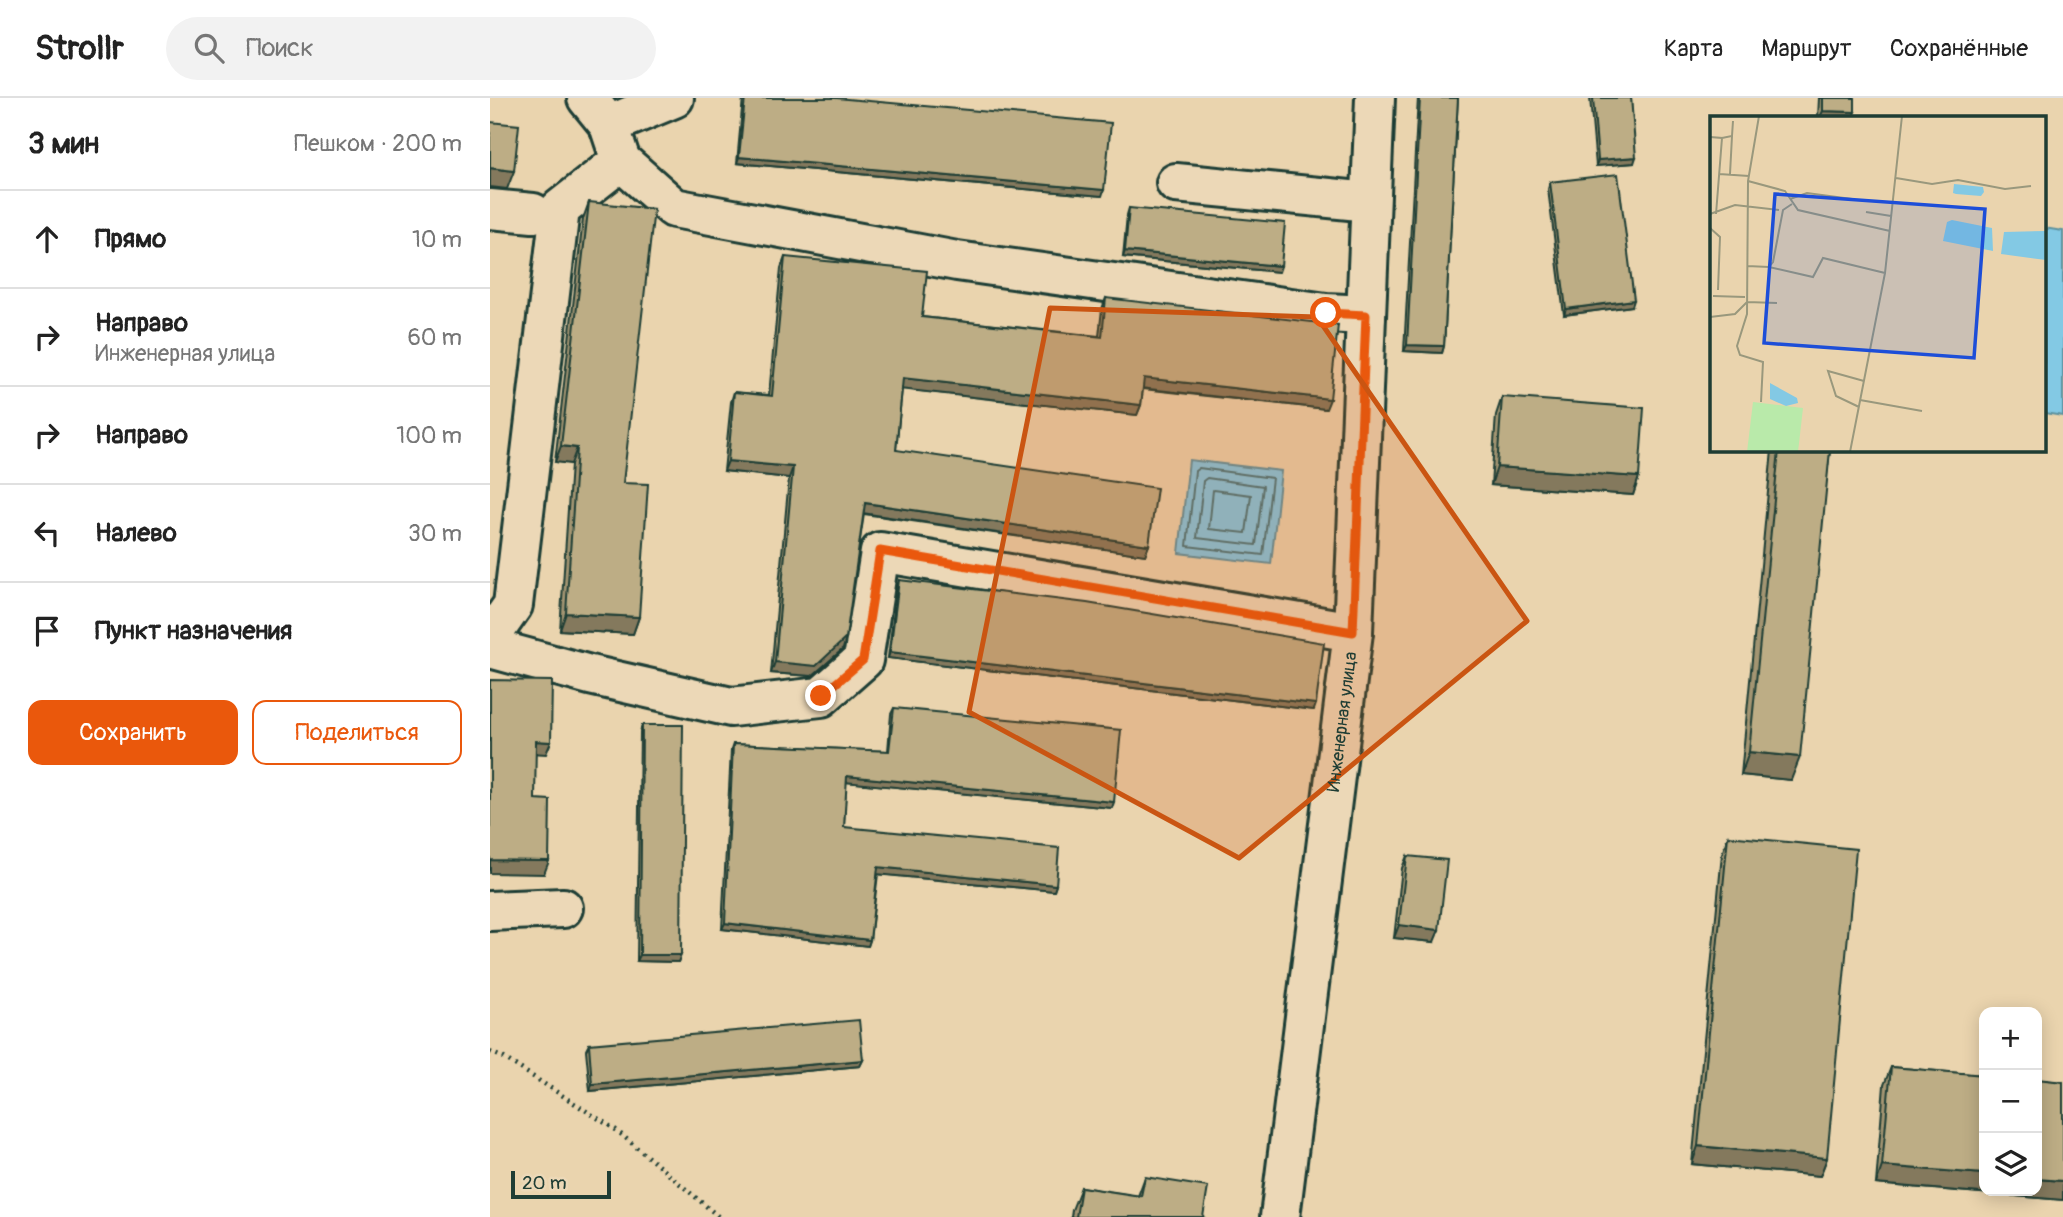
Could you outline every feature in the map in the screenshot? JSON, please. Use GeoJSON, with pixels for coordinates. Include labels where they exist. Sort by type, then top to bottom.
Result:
{"type":"FeatureCollection","features":[{"type":"Feature","properties":{"kind":"street"},"geometry":{"type":"LineString","coordinates":[[674,98],[598,111],[621,161],[674,208],[957,261],[1326,313],[1366,315]]}},
{"type":"Feature","properties":{"kind":"street","name":"Инженерная улица"},"geometry":{"type":"LineString","coordinates":[[1280,1217],[1353,632],[1375,98]]}},
{"type":"Feature","properties":{"kind":"street"},"geometry":{"type":"LineString","coordinates":[[490,638],[513,605],[561,209],[621,161]]}},
{"type":"Feature","properties":{"kind":"street"},"geometry":{"type":"LineString","coordinates":[[1176,183],[1370,202]]}},
{"type":"Feature","properties":{"kind":"street"},"geometry":{"type":"LineString","coordinates":[[490,209],[533,213]]}},
{"type":"Feature","properties":{"kind":"street"},"geometry":{"type":"LineString","coordinates":[[490,648],[590,675],[731,707],[821,696],[863,660],[880,551],[1353,632]]}},
{"type":"Feature","properties":{"kind":"street"},"geometry":{"type":"LineString","coordinates":[[490,911],[563,908]]}},
{"type":"Feature","properties":{"kind":"path"},"geometry":{"type":"LineString","coordinates":[[490,1052],[504,1058],[616,1130],[719,1217]]}},
{"type":"Feature","properties":{"kind":"highlighted area"},"geometry":{"type":"Polygon","coordinates":[[[1050,308],[1317,317],[1527,621],[1239,858],[969,712],[1050,308]]]}},
{"type":"Feature","properties":{"kind":"water"},"geometry":{"type":"Polygon","coordinates":[[[2046,228],[2063,231],[2063,416],[2046,413],[2046,228]]]}},
{"type":"Feature","properties":{"kind":"water"},"geometry":{"type":"Polygon","coordinates":[[[1189,460],[1281,471],[1271,564],[1179,553],[1189,460]]]}},
{"type":"Feature","properties":{"kind":"building"},"geometry":{"type":"Polygon","coordinates":[[[745,98],[836,98],[1111,123],[1104,190],[739,157],[745,98]]]}},
{"type":"Feature","properties":{"kind":"building"},"geometry":{"type":"Polygon","coordinates":[[[1420,98],[1458,98],[1444,346],[1407,345],[1420,98]]]}},
{"type":"Feature","properties":{"kind":"building"},"geometry":{"type":"Polygon","coordinates":[[[1593,98],[1631,98],[1636,157],[1598,160],[1593,98]]]}},
{"type":"Feature","properties":{"kind":"building"},"geometry":{"type":"Polygon","coordinates":[[[1823,98],[1855,98],[1855,112],[1823,111],[1823,98]]]}},
{"type":"Feature","properties":{"kind":"building"},"geometry":{"type":"Polygon","coordinates":[[[490,122],[519,125],[514,171],[490,168],[490,122]]]}},
{"type":"Feature","properties":{"kind":"building"},"geometry":{"type":"Polygon","coordinates":[[[1618,174],[1634,300],[1566,309],[1550,182],[1618,174]]]}},
{"type":"Feature","properties":{"kind":"building"},"geometry":{"type":"Polygon","coordinates":[[[589,202],[654,209],[623,483],[648,484],[639,617],[566,613],[577,448],[561,446],[589,202]]]}},
{"type":"Feature","properties":{"kind":"building"},"geometry":{"type":"Polygon","coordinates":[[[1129,208],[1285,223],[1281,266],[1125,251],[1129,208]]]}},
{"type":"Feature","properties":{"kind":"building"},"geometry":{"type":"Polygon","coordinates":[[[785,257],[927,271],[922,317],[1102,337],[1106,298],[1338,325],[1330,399],[1144,378],[1141,405],[903,378],[896,450],[1157,488],[1149,545],[865,503],[846,638],[816,666],[775,662],[793,467],[728,461],[734,392],[772,396],[785,257]]]}},
{"type":"Feature","properties":{"kind":"building"},"geometry":{"type":"Polygon","coordinates":[[[1502,397],[1644,408],[1639,477],[1497,467],[1502,397]]]}},
{"type":"Feature","properties":{"kind":"building"},"geometry":{"type":"Polygon","coordinates":[[[1779,452],[1830,452],[1800,757],[1749,752],[1779,452]]]}},
{"type":"Feature","properties":{"kind":"building"},"geometry":{"type":"Polygon","coordinates":[[[899,580],[1087,603],[1324,643],[1316,704],[890,652],[899,580]]]}},
{"type":"Feature","properties":{"kind":"building"},"geometry":{"type":"Polygon","coordinates":[[[490,680],[552,681],[551,742],[536,741],[535,799],[550,800],[549,861],[490,860],[490,680]]]}},
{"type":"Feature","properties":{"kind":"building"},"geometry":{"type":"Polygon","coordinates":[[[894,708],[1121,730],[1114,802],[847,776],[844,827],[1059,848],[1056,885],[878,867],[870,940],[725,923],[733,744],[889,751],[894,708]]]}},
{"type":"Feature","properties":{"kind":"building"},"geometry":{"type":"Polygon","coordinates":[[[642,725],[683,725],[681,955],[640,955],[642,725]]]}},
{"type":"Feature","properties":{"kind":"building"},"geometry":{"type":"Polygon","coordinates":[[[1728,836],[1856,849],[1827,1158],[1698,1146],[1728,836]]]}},
{"type":"Feature","properties":{"kind":"building"},"geometry":{"type":"Polygon","coordinates":[[[1407,856],[1447,860],[1439,930],[1399,925],[1407,856]]]}},
{"type":"Feature","properties":{"kind":"building"},"geometry":{"type":"Polygon","coordinates":[[[859,1020],[863,1060],[592,1084],[589,1044],[859,1020]]]}},
{"type":"Feature","properties":{"kind":"building"},"geometry":{"type":"Polygon","coordinates":[[[1891,1067],[1979,1075],[1979,1174],[1882,1166],[1891,1067]]]}},
{"type":"Feature","properties":{"kind":"building"},"geometry":{"type":"Polygon","coordinates":[[[2042,1080],[2063,1082],[2063,1181],[2042,1179],[2042,1080]]]}},
{"type":"Feature","properties":{"kind":"building"},"geometry":{"type":"Polygon","coordinates":[[[1145,1177],[1208,1187],[1203,1217],[1076,1217],[1081,1187],[1141,1196],[1145,1177]]]}},
{"type":"Feature","properties":{"kind":"route"},"geometry":{"type":"LineString","coordinates":[[821,696],[863,660],[880,551],[1353,632],[1366,315],[1326,313]]}}]}
